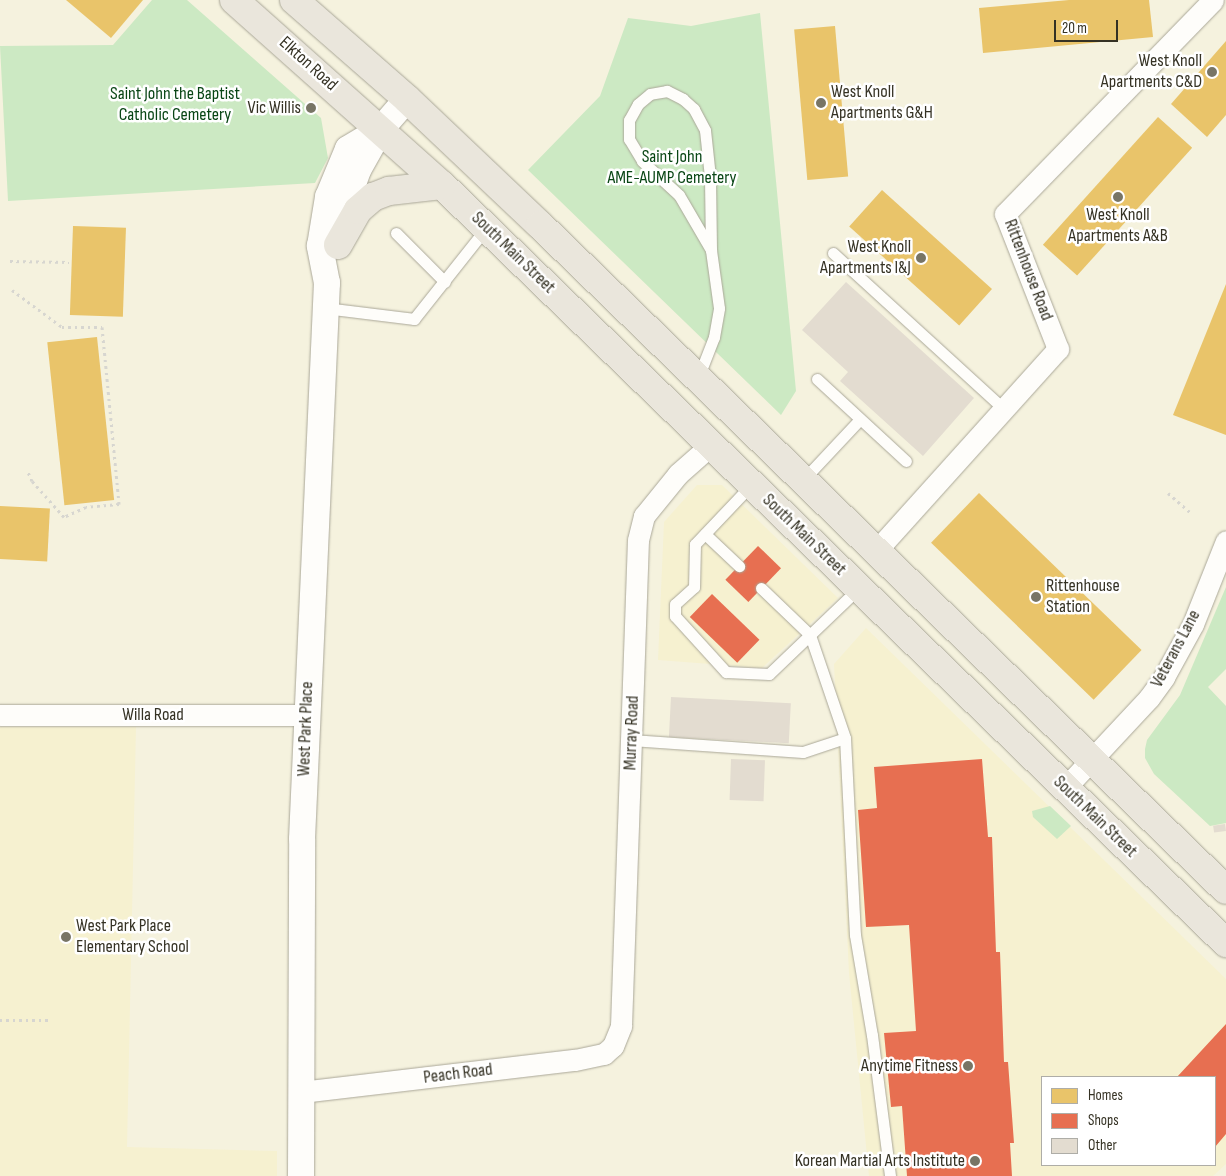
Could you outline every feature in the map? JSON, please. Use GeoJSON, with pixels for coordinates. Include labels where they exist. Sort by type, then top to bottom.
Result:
{"type":"FeatureCollection","features":[{"type":"Feature","properties":{"kind":"main road","name":"Elkton Road"},"geometry":{"type":"LineString","coordinates":[[234,0],[380,129]]}},
{"type":"Feature","properties":{"kind":"main road"},"geometry":{"type":"LineString","coordinates":[[294,0],[407,99],[1226,890]]}},
{"type":"Feature","properties":{"kind":"main road","name":"South Main Street"},"geometry":{"type":"LineString","coordinates":[[380,129],[442,185],[1226,942]]}},
{"type":"Feature","properties":{"kind":"main road"},"geometry":{"type":"LineString","coordinates":[[338,245],[358,210],[373,197],[390,191],[442,185]]}},
{"type":"Feature","properties":{"kind":"main road"},"geometry":{"type":"LineString","coordinates":[[819,549],[876,552]]}},
{"type":"Feature","properties":{"kind":"main road"},"geometry":{"type":"LineString","coordinates":[[859,588],[912,586]]}},
{"type":"Feature","properties":{"kind":"street","name":"Rittenhouse Road"},"geometry":{"type":"LineString","coordinates":[[876,552],[1058,349],[1005,214],[1213,0]]}},
{"type":"Feature","properties":{"kind":"street","name":"West Park Place"},"geometry":{"type":"LineString","coordinates":[[301,1176],[300,931],[307,715],[326,282],[320,246],[328,197],[348,149],[380,129],[407,99]]}},
{"type":"Feature","properties":{"kind":"street","name":"West Park Place"},"geometry":{"type":"LineString","coordinates":[[326,282],[338,245],[346,200],[380,129]]}},
{"type":"Feature","properties":{"kind":"street","name":"Murray Road"},"geometry":{"type":"LineString","coordinates":[[613,1046],[622,1026],[638,540],[644,516],[678,474],[711,444]]}},
{"type":"Feature","properties":{"kind":"street","name":"Veterans Lane"},"geometry":{"type":"LineString","coordinates":[[1065,788],[1092,760],[1164,677],[1192,624],[1226,541]]}},
{"type":"Feature","properties":{"kind":"street","name":"Willa Road"},"geometry":{"type":"LineString","coordinates":[[0,715],[307,715]]}},
{"type":"Feature","properties":{"kind":"street","name":"Peach Road"},"geometry":{"type":"LineString","coordinates":[[301,1092],[575,1060],[604,1054],[613,1046]]}},
{"type":"Feature","properties":{"kind":"lane"},"geometry":{"type":"LineString","coordinates":[[698,378],[714,337],[719,308],[711,250],[710,177],[705,130],[694,109],[683,99],[667,91],[650,94],[638,104],[629,120],[630,139],[642,161],[679,195],[711,250]]}},
{"type":"Feature","properties":{"kind":"lane"},"geometry":{"type":"LineString","coordinates":[[325,308],[414,319],[486,228]]}},
{"type":"Feature","properties":{"kind":"lane"},"geometry":{"type":"LineString","coordinates":[[396,233],[445,282]]}},
{"type":"Feature","properties":{"kind":"lane"},"geometry":{"type":"LineString","coordinates":[[833,253],[1004,410]]}},
{"type":"Feature","properties":{"kind":"lane"},"geometry":{"type":"LineString","coordinates":[[817,379],[906,461]]}},
{"type":"Feature","properties":{"kind":"lane"},"geometry":{"type":"LineString","coordinates":[[803,480],[860,419]]}},
{"type":"Feature","properties":{"kind":"lane"},"geometry":{"type":"LineString","coordinates":[[752,484],[695,544],[694,587],[676,604],[675,616],[726,672],[769,674],[859,588]]}},
{"type":"Feature","properties":{"kind":"lane"},"geometry":{"type":"LineString","coordinates":[[705,534],[739,566]]}},
{"type":"Feature","properties":{"kind":"lane"},"geometry":{"type":"LineString","coordinates":[[761,588],[810,635],[845,738],[855,935],[872,1035],[890,1176]]}},
{"type":"Feature","properties":{"kind":"lane"},"geometry":{"type":"LineString","coordinates":[[631,740],[803,752],[845,738]]}},
{"type":"Feature","properties":{"kind":"path"},"geometry":{"type":"LineString","coordinates":[[10,261],[69,262]]}},
{"type":"Feature","properties":{"kind":"path"},"geometry":{"type":"LineString","coordinates":[[12,290],[62,327],[102,327],[119,504],[86,507],[64,517],[32,481],[28,472]]}},
{"type":"Feature","properties":{"kind":"path"},"geometry":{"type":"LineString","coordinates":[[1168,493],[1192,514]]}},
{"type":"Feature","properties":{"kind":"path"},"geometry":{"type":"LineString","coordinates":[[0,1020],[50,1020]]}},
{"type":"Feature","properties":{"kind":"shaded area"},"geometry":{"type":"Polygon","coordinates":[[[697,485],[722,485],[838,598],[762,668],[658,660],[664,522],[697,485]]]}},
{"type":"Feature","properties":{"kind":"shaded area"},"geometry":{"type":"Polygon","coordinates":[[[866,628],[1226,979],[1226,1164],[1213,1176],[869,1176],[849,973],[834,664],[866,628]]]}},
{"type":"Feature","properties":{"kind":"shaded area","name":"West Park Place Elementary School"},"geometry":{"type":"Polygon","coordinates":[[[0,727],[136,727],[127,1147],[277,1151],[277,1176],[0,1176],[0,727]]]}},
{"type":"Feature","properties":{"kind":"green space","name":"Saint John the Baptist Catholic Cemetery"},"geometry":{"type":"Polygon","coordinates":[[[152,0],[187,0],[321,118],[328,158],[315,183],[8,201],[0,46],[113,45],[152,0]]]}},
{"type":"Feature","properties":{"kind":"green space","name":"Saint John AME-AUMP Cemetery"},"geometry":{"type":"Polygon","coordinates":[[[760,13],[796,391],[781,415],[528,170],[600,96],[628,18],[691,26],[760,13]]]}},
{"type":"Feature","properties":{"kind":"green space"},"geometry":{"type":"Polygon","coordinates":[[[1226,587],[1226,669],[1208,687],[1226,706],[1226,823],[1210,826],[1154,774],[1145,758],[1145,749],[1147,740],[1180,695],[1226,587]]]}},
{"type":"Feature","properties":{"kind":"green space"},"geometry":{"type":"Polygon","coordinates":[[[1050,806],[1071,826],[1057,839],[1033,817],[1032,811],[1050,806]]]}},
{"type":"Feature","properties":{"kind":"building: Homes"},"geometry":{"type":"Polygon","coordinates":[[[66,0],[143,0],[111,38],[66,0]]]}},
{"type":"Feature","properties":{"kind":"building: Homes"},"geometry":{"type":"Polygon","coordinates":[[[1069,0],[1149,0],[1153,37],[983,53],[979,8],[1069,0]]]}},
{"type":"Feature","properties":{"kind":"building: Homes","name":"West Knoll Apartments G&H"},"geometry":{"type":"Polygon","coordinates":[[[835,26],[848,176],[807,180],[794,30],[835,26]]]}},
{"type":"Feature","properties":{"kind":"building: Homes","name":"West Knoll Apartments C&D"},"geometry":{"type":"Polygon","coordinates":[[[1226,41],[1226,115],[1207,137],[1171,104],[1226,41]]]}},
{"type":"Feature","properties":{"kind":"building: Homes","name":"West Knoll Apartments A&B"},"geometry":{"type":"Polygon","coordinates":[[[1158,117],[1192,148],[1077,276],[1043,245],[1158,117]]]}},
{"type":"Feature","properties":{"kind":"building: Homes","name":"West Knoll Apartments I&J"},"geometry":{"type":"Polygon","coordinates":[[[882,190],[992,289],[959,325],[849,226],[882,190]]]}},
{"type":"Feature","properties":{"kind":"building: Homes"},"geometry":{"type":"Polygon","coordinates":[[[73,226],[126,228],[123,317],[70,315],[73,226]]]}},
{"type":"Feature","properties":{"kind":"building: Homes"},"geometry":{"type":"Polygon","coordinates":[[[1226,284],[1226,435],[1173,415],[1226,284]]]}},
{"type":"Feature","properties":{"kind":"building: Homes"},"geometry":{"type":"Polygon","coordinates":[[[97,337],[114,500],[64,505],[47,342],[97,337]]]}},
{"type":"Feature","properties":{"kind":"building: Homes","name":"Rittenhouse Station"},"geometry":{"type":"Polygon","coordinates":[[[979,493],[1142,650],[1094,700],[931,543],[979,493]]]}},
{"type":"Feature","properties":{"kind":"building: Homes"},"geometry":{"type":"Polygon","coordinates":[[[0,506],[50,509],[47,562],[0,559],[0,506]]]}},
{"type":"Feature","properties":{"kind":"building: Shops"},"geometry":{"type":"Polygon","coordinates":[[[758,546],[781,568],[748,602],[725,580],[758,546]]]}},
{"type":"Feature","properties":{"kind":"building: Shops"},"geometry":{"type":"Polygon","coordinates":[[[712,594],[759,640],[737,663],[690,617],[712,594]]]}},
{"type":"Feature","properties":{"kind":"building: Shops"},"geometry":{"type":"Polygon","coordinates":[[[982,759],[988,837],[992,837],[996,952],[1000,952],[1004,1062],[1008,1062],[1014,1143],[1010,1143],[1012,1176],[907,1176],[902,1106],[891,1107],[884,1033],[916,1031],[909,925],[866,927],[858,810],[877,808],[874,767],[982,759]]]}},
{"type":"Feature","properties":{"kind":"building: Shops"},"geometry":{"type":"Polygon","coordinates":[[[1226,1024],[1226,1134],[1216,1146],[1216,1076],[1178,1076],[1226,1024]]]}},
{"type":"Feature","properties":{"kind":"building: Other"},"geometry":{"type":"Polygon","coordinates":[[[846,282],[974,398],[923,456],[840,381],[848,372],[802,330],[846,282]]]}},
{"type":"Feature","properties":{"kind":"building: Other"},"geometry":{"type":"Polygon","coordinates":[[[671,697],[791,703],[789,743],[669,737],[671,697]]]}},
{"type":"Feature","properties":{"kind":"building: Other"},"geometry":{"type":"Polygon","coordinates":[[[731,759],[765,760],[764,801],[730,800],[731,759]]]}},
{"type":"Feature","properties":{"kind":"building: Other"},"geometry":{"type":"Polygon","coordinates":[[[1225,824],[1226,831],[1214,833],[1213,826],[1225,824]]]}},
{"type":"Feature","properties":{"kind":"place","name":"West Knoll Apartments C&D"},"geometry":{"type":"Point","coordinates":[1212,72]}},
{"type":"Feature","properties":{"kind":"place","name":"West Knoll Apartments G&H"},"geometry":{"type":"Point","coordinates":[821,103]}},
{"type":"Feature","properties":{"kind":"place","name":"Vic Willis"},"geometry":{"type":"Point","coordinates":[311,108]}},
{"type":"Feature","properties":{"kind":"place","name":"West Knoll Apartments A&B"},"geometry":{"type":"Point","coordinates":[1118,197]}},
{"type":"Feature","properties":{"kind":"place","name":"West Knoll Apartments I&J"},"geometry":{"type":"Point","coordinates":[921,258]}},
{"type":"Feature","properties":{"kind":"place","name":"Rittenhouse Station"},"geometry":{"type":"Point","coordinates":[1036,597]}},
{"type":"Feature","properties":{"kind":"place","name":"West Park Place Elementary School"},"geometry":{"type":"Point","coordinates":[66,937]}},
{"type":"Feature","properties":{"kind":"place","name":"Anytime Fitness"},"geometry":{"type":"Point","coordinates":[968,1066]}},
{"type":"Feature","properties":{"kind":"place","name":"Korean Martial Arts Institute"},"geometry":{"type":"Point","coordinates":[975,1161]}}]}
